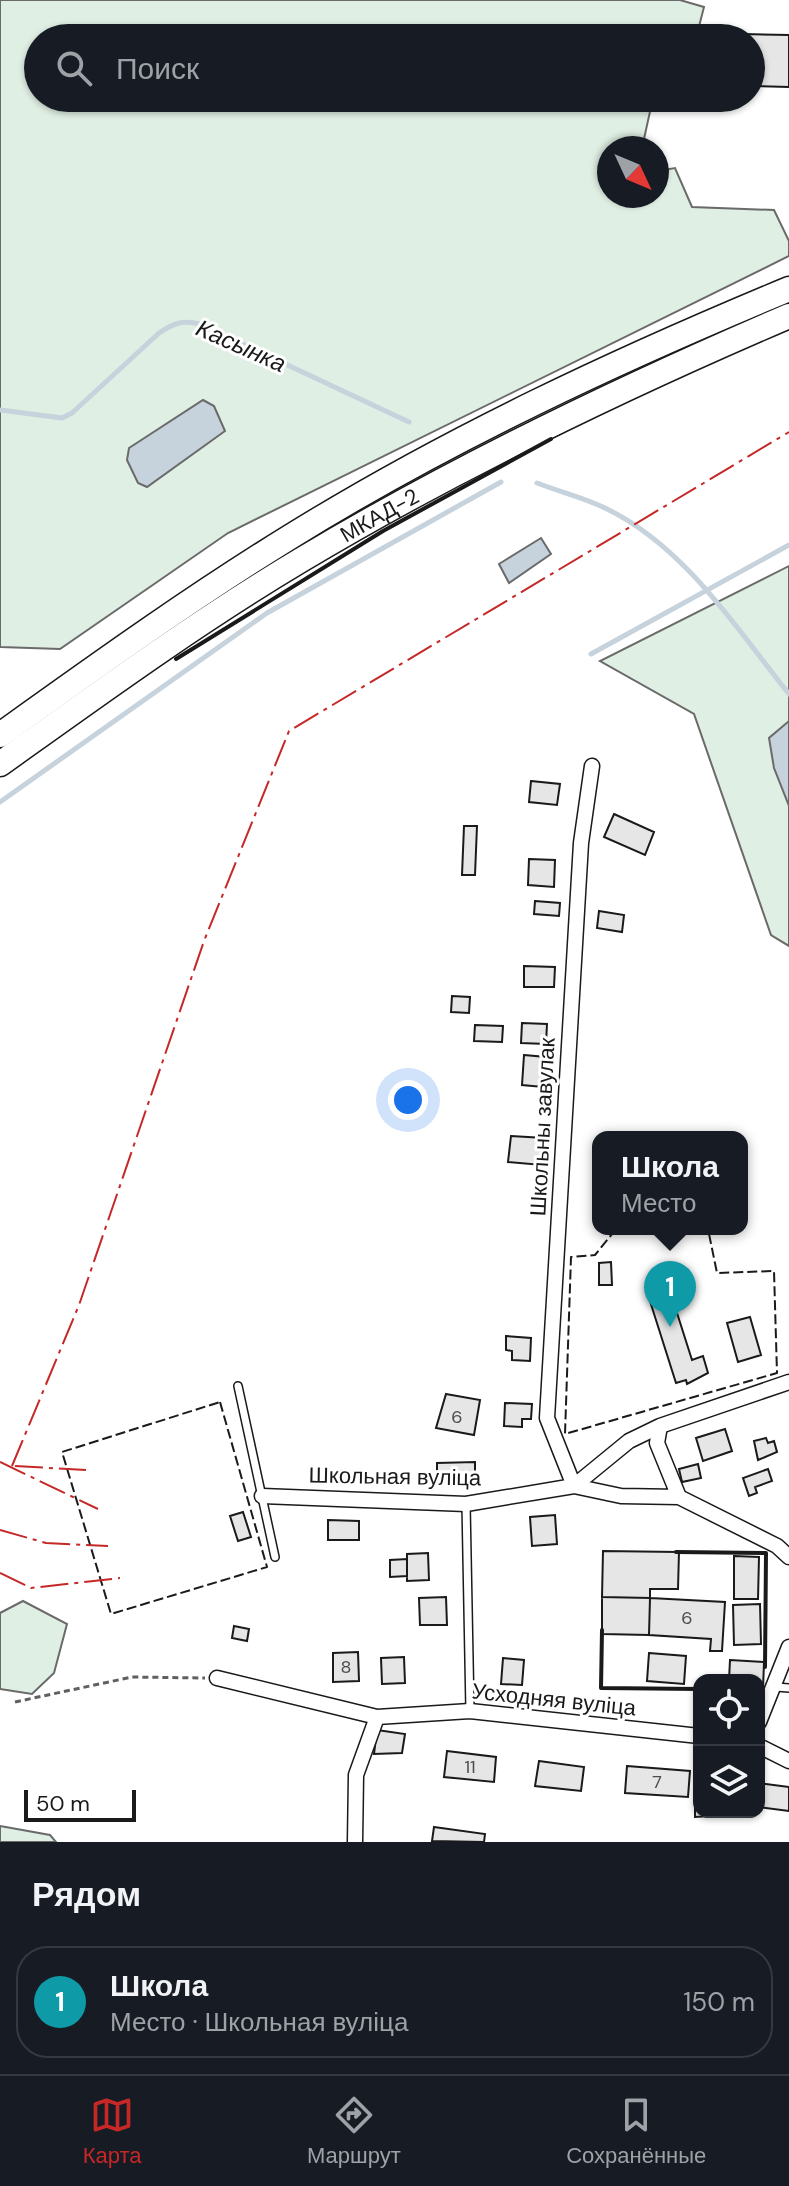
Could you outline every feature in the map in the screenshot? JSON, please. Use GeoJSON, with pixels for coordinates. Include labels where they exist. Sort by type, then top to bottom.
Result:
{"type":"FeatureCollection","features":[{"type":"Feature","properties":{"kind":"highway"},"geometry":{"type":"LineString","coordinates":[[0,735],[269,550],[428,457],[605,370],[789,289]]}},
{"type":"Feature","properties":{"kind":"highway","name":"МКАД-2"},"geometry":{"type":"LineString","coordinates":[[0,764],[157,654],[302,559],[497,450],[623,387],[789,316]]}},
{"type":"Feature","properties":{"kind":"street","name":"Школьны завулак"},"geometry":{"type":"LineString","coordinates":[[574,1486],[547,1418],[581,843],[592,766]]}},
{"type":"Feature","properties":{"kind":"street","name":"Школьная вуліца"},"geometry":{"type":"LineString","coordinates":[[262,1496],[466,1504],[574,1486],[629,1441],[660,1426],[789,1382]]}},
{"type":"Feature","properties":{"kind":"street"},"geometry":{"type":"LineString","coordinates":[[660,1426],[657,1443],[679,1497]]}},
{"type":"Feature","properties":{"kind":"street"},"geometry":{"type":"LineString","coordinates":[[574,1486],[621,1496],[679,1497],[777,1546],[789,1557]]}},
{"type":"Feature","properties":{"kind":"street"},"geometry":{"type":"LineString","coordinates":[[765,1713],[782,1687],[789,1647]]}},
{"type":"Feature","properties":{"kind":"street","name":"Усходняя вуліца"},"geometry":{"type":"LineString","coordinates":[[217,1678],[377,1717],[470,1711],[693,1735]]}},
{"type":"Feature","properties":{"kind":"street"},"geometry":{"type":"LineString","coordinates":[[355,1842],[356,1775],[377,1717]]}},
{"type":"Feature","properties":{"kind":"street"},"geometry":{"type":"LineString","coordinates":[[765,1749],[789,1761]]}},
{"type":"Feature","properties":{"kind":"lane"},"geometry":{"type":"LineString","coordinates":[[238,1386],[275,1557]]}},
{"type":"Feature","properties":{"kind":"lane"},"geometry":{"type":"LineString","coordinates":[[466,1504],[470,1711]]}},
{"type":"Feature","properties":{"kind":"path"},"geometry":{"type":"LineString","coordinates":[[15,1702],[132,1677],[217,1678]]}},
{"type":"Feature","properties":{"kind":"green space"},"geometry":{"type":"Polygon","coordinates":[[[0,0],[680,0],[704,7],[700,24],[24,24],[24,112],[650,112],[645,136],[597,136],[597,208],[669,208],[669,169],[675,168],[692,207],[774,210],[789,241],[789,256],[228,533],[60,649],[0,647],[0,0]]]}},
{"type":"Feature","properties":{"kind":"green space"},"geometry":{"type":"Polygon","coordinates":[[[789,566],[789,946],[771,935],[694,714],[600,661],[789,566]]]}},
{"type":"Feature","properties":{"kind":"green space"},"geometry":{"type":"Polygon","coordinates":[[[23,1601],[67,1624],[54,1673],[32,1694],[0,1689],[0,1613],[23,1601]]]}},
{"type":"Feature","properties":{"kind":"green space"},"geometry":{"type":"Polygon","coordinates":[[[0,1826],[50,1835],[56,1842],[0,1842],[0,1826]]]}},
{"type":"Feature","properties":{"kind":"shaded area"},"geometry":{"type":"Polygon","coordinates":[[[203,400],[214,406],[225,431],[147,487],[138,483],[127,460],[129,448],[203,400]]]}},
{"type":"Feature","properties":{"kind":"shaded area"},"geometry":{"type":"Polygon","coordinates":[[[541,538],[551,554],[509,583],[499,564],[541,538]]]}},
{"type":"Feature","properties":{"kind":"shaded area"},"geometry":{"type":"Polygon","coordinates":[[[789,721],[789,806],[774,768],[769,738],[789,721]]]}},
{"type":"Feature","properties":{"kind":"building"},"geometry":{"type":"Polygon","coordinates":[[[765,34],[789,35],[789,87],[765,86],[765,34]]]}},
{"type":"Feature","properties":{"kind":"building"},"geometry":{"type":"Polygon","coordinates":[[[531,781],[560,784],[557,805],[529,802],[531,781]]]}},
{"type":"Feature","properties":{"kind":"building"},"geometry":{"type":"Polygon","coordinates":[[[614,814],[654,832],[645,855],[604,837],[614,814]]]}},
{"type":"Feature","properties":{"kind":"building"},"geometry":{"type":"Polygon","coordinates":[[[464,826],[477,826],[475,875],[462,875],[464,826]]]}},
{"type":"Feature","properties":{"kind":"building"},"geometry":{"type":"Polygon","coordinates":[[[529,859],[555,860],[554,887],[528,885],[529,859]]]}},
{"type":"Feature","properties":{"kind":"building"},"geometry":{"type":"Polygon","coordinates":[[[535,901],[560,903],[559,916],[534,914],[535,901]]]}},
{"type":"Feature","properties":{"kind":"building"},"geometry":{"type":"Polygon","coordinates":[[[599,911],[624,915],[622,932],[597,928],[599,911]]]}},
{"type":"Feature","properties":{"kind":"building"},"geometry":{"type":"Polygon","coordinates":[[[524,966],[555,967],[554,987],[524,987],[524,966]]]}},
{"type":"Feature","properties":{"kind":"building"},"geometry":{"type":"Polygon","coordinates":[[[452,996],[470,997],[469,1013],[451,1012],[452,996]]]}},
{"type":"Feature","properties":{"kind":"building"},"geometry":{"type":"Polygon","coordinates":[[[522,1023],[547,1024],[546,1044],[521,1043],[522,1023]]]}},
{"type":"Feature","properties":{"kind":"building"},"geometry":{"type":"Polygon","coordinates":[[[475,1025],[503,1026],[502,1042],[474,1041],[475,1025]]]}},
{"type":"Feature","properties":{"kind":"building"},"geometry":{"type":"Polygon","coordinates":[[[524,1055],[546,1057],[543,1087],[522,1085],[524,1055]]]}},
{"type":"Feature","properties":{"kind":"building"},"geometry":{"type":"Polygon","coordinates":[[[511,1136],[544,1138],[542,1165],[508,1162],[511,1136]]]}},
{"type":"Feature","properties":{"kind":"building"},"geometry":{"type":"Polygon","coordinates":[[[611,1262],[612,1285],[599,1285],[599,1263],[611,1262]]]}},
{"type":"Feature","properties":{"kind":"building"},"geometry":{"type":"Polygon","coordinates":[[[670,1291],[692,1360],[703,1356],[708,1373],[687,1384],[686,1380],[676,1383],[649,1298],[670,1291]]]}},
{"type":"Feature","properties":{"kind":"building"},"geometry":{"type":"Polygon","coordinates":[[[750,1317],[761,1355],[738,1362],[727,1323],[750,1317]]]}},
{"type":"Feature","properties":{"kind":"building"},"geometry":{"type":"Polygon","coordinates":[[[506,1336],[531,1338],[530,1361],[512,1360],[512,1351],[506,1350],[506,1336]]]}},
{"type":"Feature","properties":{"kind":"building"},"geometry":{"type":"Polygon","coordinates":[[[446,1394],[480,1400],[474,1435],[436,1428],[446,1394]]]}},
{"type":"Feature","properties":{"kind":"building"},"geometry":{"type":"Polygon","coordinates":[[[505,1403],[532,1404],[531,1419],[522,1419],[522,1427],[504,1426],[505,1403]]]}},
{"type":"Feature","properties":{"kind":"building"},"geometry":{"type":"Polygon","coordinates":[[[725,1429],[732,1451],[703,1461],[696,1438],[725,1429]]]}},
{"type":"Feature","properties":{"kind":"building"},"geometry":{"type":"Polygon","coordinates":[[[766,1438],[768,1443],[774,1441],[777,1452],[758,1460],[754,1441],[766,1438]]]}},
{"type":"Feature","properties":{"kind":"building"},"geometry":{"type":"Polygon","coordinates":[[[475,1462],[475,1481],[437,1482],[437,1463],[475,1462]]]}},
{"type":"Feature","properties":{"kind":"building"},"geometry":{"type":"Polygon","coordinates":[[[698,1464],[701,1478],[682,1482],[679,1469],[698,1464]]]}},
{"type":"Feature","properties":{"kind":"building"},"geometry":{"type":"Polygon","coordinates":[[[768,1469],[772,1481],[755,1487],[757,1493],[749,1496],[743,1478],[768,1469]]]}},
{"type":"Feature","properties":{"kind":"building"},"geometry":{"type":"Polygon","coordinates":[[[243,1512],[251,1537],[238,1541],[230,1516],[243,1512]]]}},
{"type":"Feature","properties":{"kind":"building"},"geometry":{"type":"Polygon","coordinates":[[[555,1515],[557,1544],[532,1546],[530,1517],[555,1515]]]}},
{"type":"Feature","properties":{"kind":"building"},"geometry":{"type":"Polygon","coordinates":[[[328,1520],[359,1521],[359,1540],[328,1540],[328,1520]]]}},
{"type":"Feature","properties":{"kind":"building"},"geometry":{"type":"Polygon","coordinates":[[[603,1551],[679,1552],[678,1589],[650,1589],[650,1598],[602,1597],[603,1551]]]}},
{"type":"Feature","properties":{"kind":"building"},"geometry":{"type":"Polygon","coordinates":[[[428,1553],[429,1580],[407,1581],[407,1554],[428,1553]]]}},
{"type":"Feature","properties":{"kind":"building"},"geometry":{"type":"Polygon","coordinates":[[[734,1556],[759,1557],[758,1599],[734,1599],[734,1556]]]}},
{"type":"Feature","properties":{"kind":"building"},"geometry":{"type":"Polygon","coordinates":[[[407,1559],[407,1576],[390,1577],[390,1560],[407,1559]]]}},
{"type":"Feature","properties":{"kind":"building"},"geometry":{"type":"Polygon","coordinates":[[[446,1597],[447,1625],[420,1625],[419,1598],[446,1597]]]}},
{"type":"Feature","properties":{"kind":"building"},"geometry":{"type":"Polygon","coordinates":[[[602,1597],[650,1598],[649,1635],[602,1634],[602,1597]]]}},
{"type":"Feature","properties":{"kind":"building"},"geometry":{"type":"Polygon","coordinates":[[[650,1598],[725,1602],[722,1651],[710,1651],[711,1639],[649,1635],[650,1598]]]}},
{"type":"Feature","properties":{"kind":"building"},"geometry":{"type":"Polygon","coordinates":[[[760,1604],[761,1644],[734,1645],[733,1605],[760,1604]]]}},
{"type":"Feature","properties":{"kind":"building"},"geometry":{"type":"Polygon","coordinates":[[[234,1626],[249,1629],[247,1641],[232,1638],[234,1626]]]}},
{"type":"Feature","properties":{"kind":"building"},"geometry":{"type":"Polygon","coordinates":[[[358,1652],[359,1681],[333,1682],[333,1653],[358,1652]]]}},
{"type":"Feature","properties":{"kind":"building"},"geometry":{"type":"Polygon","coordinates":[[[649,1653],[686,1656],[684,1684],[647,1681],[649,1653]]]}},
{"type":"Feature","properties":{"kind":"building"},"geometry":{"type":"Polygon","coordinates":[[[404,1657],[405,1683],[382,1684],[381,1658],[404,1657]]]}},
{"type":"Feature","properties":{"kind":"building"},"geometry":{"type":"Polygon","coordinates":[[[503,1658],[524,1660],[522,1685],[501,1684],[503,1658]]]}},
{"type":"Feature","properties":{"kind":"building"},"geometry":{"type":"Polygon","coordinates":[[[730,1660],[764,1662],[764,1674],[729,1674],[730,1660]]]}},
{"type":"Feature","properties":{"kind":"building"},"geometry":{"type":"Polygon","coordinates":[[[377,1730],[405,1734],[402,1753],[374,1754],[377,1730]]]}},
{"type":"Feature","properties":{"kind":"building"},"geometry":{"type":"Polygon","coordinates":[[[447,1751],[496,1757],[494,1782],[444,1777],[447,1751]]]}},
{"type":"Feature","properties":{"kind":"building"},"geometry":{"type":"Polygon","coordinates":[[[539,1761],[584,1767],[581,1791],[535,1786],[539,1761]]]}},
{"type":"Feature","properties":{"kind":"building"},"geometry":{"type":"Polygon","coordinates":[[[627,1766],[690,1771],[688,1797],[625,1793],[627,1766]]]}},
{"type":"Feature","properties":{"kind":"building"},"geometry":{"type":"Polygon","coordinates":[[[765,1784],[789,1787],[789,1811],[765,1808],[765,1784]]]}},
{"type":"Feature","properties":{"kind":"building"},"geometry":{"type":"Polygon","coordinates":[[[434,1827],[485,1834],[484,1842],[432,1841],[434,1827]]]}},
{"type":"Feature","properties":{"kind":"waterway","name":"Касынка"},"geometry":{"type":"LineString","coordinates":[[0,410],[62,418],[72,413],[159,333],[188,322],[200,324],[409,422]]}},
{"type":"Feature","properties":{"kind":"waterway"},"geometry":{"type":"LineString","coordinates":[[0,802],[267,613],[501,482]]}},
{"type":"Feature","properties":{"kind":"waterway","name":"Касынка"},"geometry":{"type":"LineString","coordinates":[[537,483],[607,509],[661,545],[729,616],[789,694]]}},
{"type":"Feature","properties":{"kind":"waterway"},"geometry":{"type":"LineString","coordinates":[[591,654],[789,545]]}},
{"type":"Feature","properties":{"kind":"fence"},"geometry":{"type":"LineString","coordinates":[[611,1235],[595,1255],[571,1257],[565,1434],[777,1373],[774,1271],[717,1273],[709,1235]]}},
{"type":"Feature","properties":{"kind":"fence"},"geometry":{"type":"LineString","coordinates":[[220,1402],[267,1567],[111,1614],[62,1452],[220,1402]]}},
{"type":"Feature","properties":{"kind":"wall"},"geometry":{"type":"LineString","coordinates":[[176,659],[383,531],[551,439]]}},
{"type":"Feature","properties":{"kind":"wall"},"geometry":{"type":"LineString","coordinates":[[676,1552],[766,1553],[765,1667]]}},
{"type":"Feature","properties":{"kind":"wall"},"geometry":{"type":"LineString","coordinates":[[602,1630],[601,1688],[693,1689]]}},
{"type":"Feature","properties":{"kind":"power"},"geometry":{"type":"LineString","coordinates":[[12,1466],[79,1305],[204,941],[289,731],[789,432]]}},
{"type":"Feature","properties":{"kind":"power"},"geometry":{"type":"LineString","coordinates":[[0,1462],[98,1509]]}},
{"type":"Feature","properties":{"kind":"power"},"geometry":{"type":"LineString","coordinates":[[15,1466],[86,1470]]}},
{"type":"Feature","properties":{"kind":"power"},"geometry":{"type":"LineString","coordinates":[[0,1530],[46,1543],[108,1546]]}},
{"type":"Feature","properties":{"kind":"power"},"geometry":{"type":"LineString","coordinates":[[0,1573],[31,1588],[120,1578]]}},
{"type":"Feature","properties":{"kind":"place","name":"Школа"},"geometry":{"type":"Point","coordinates":[670,1327]}}]}
